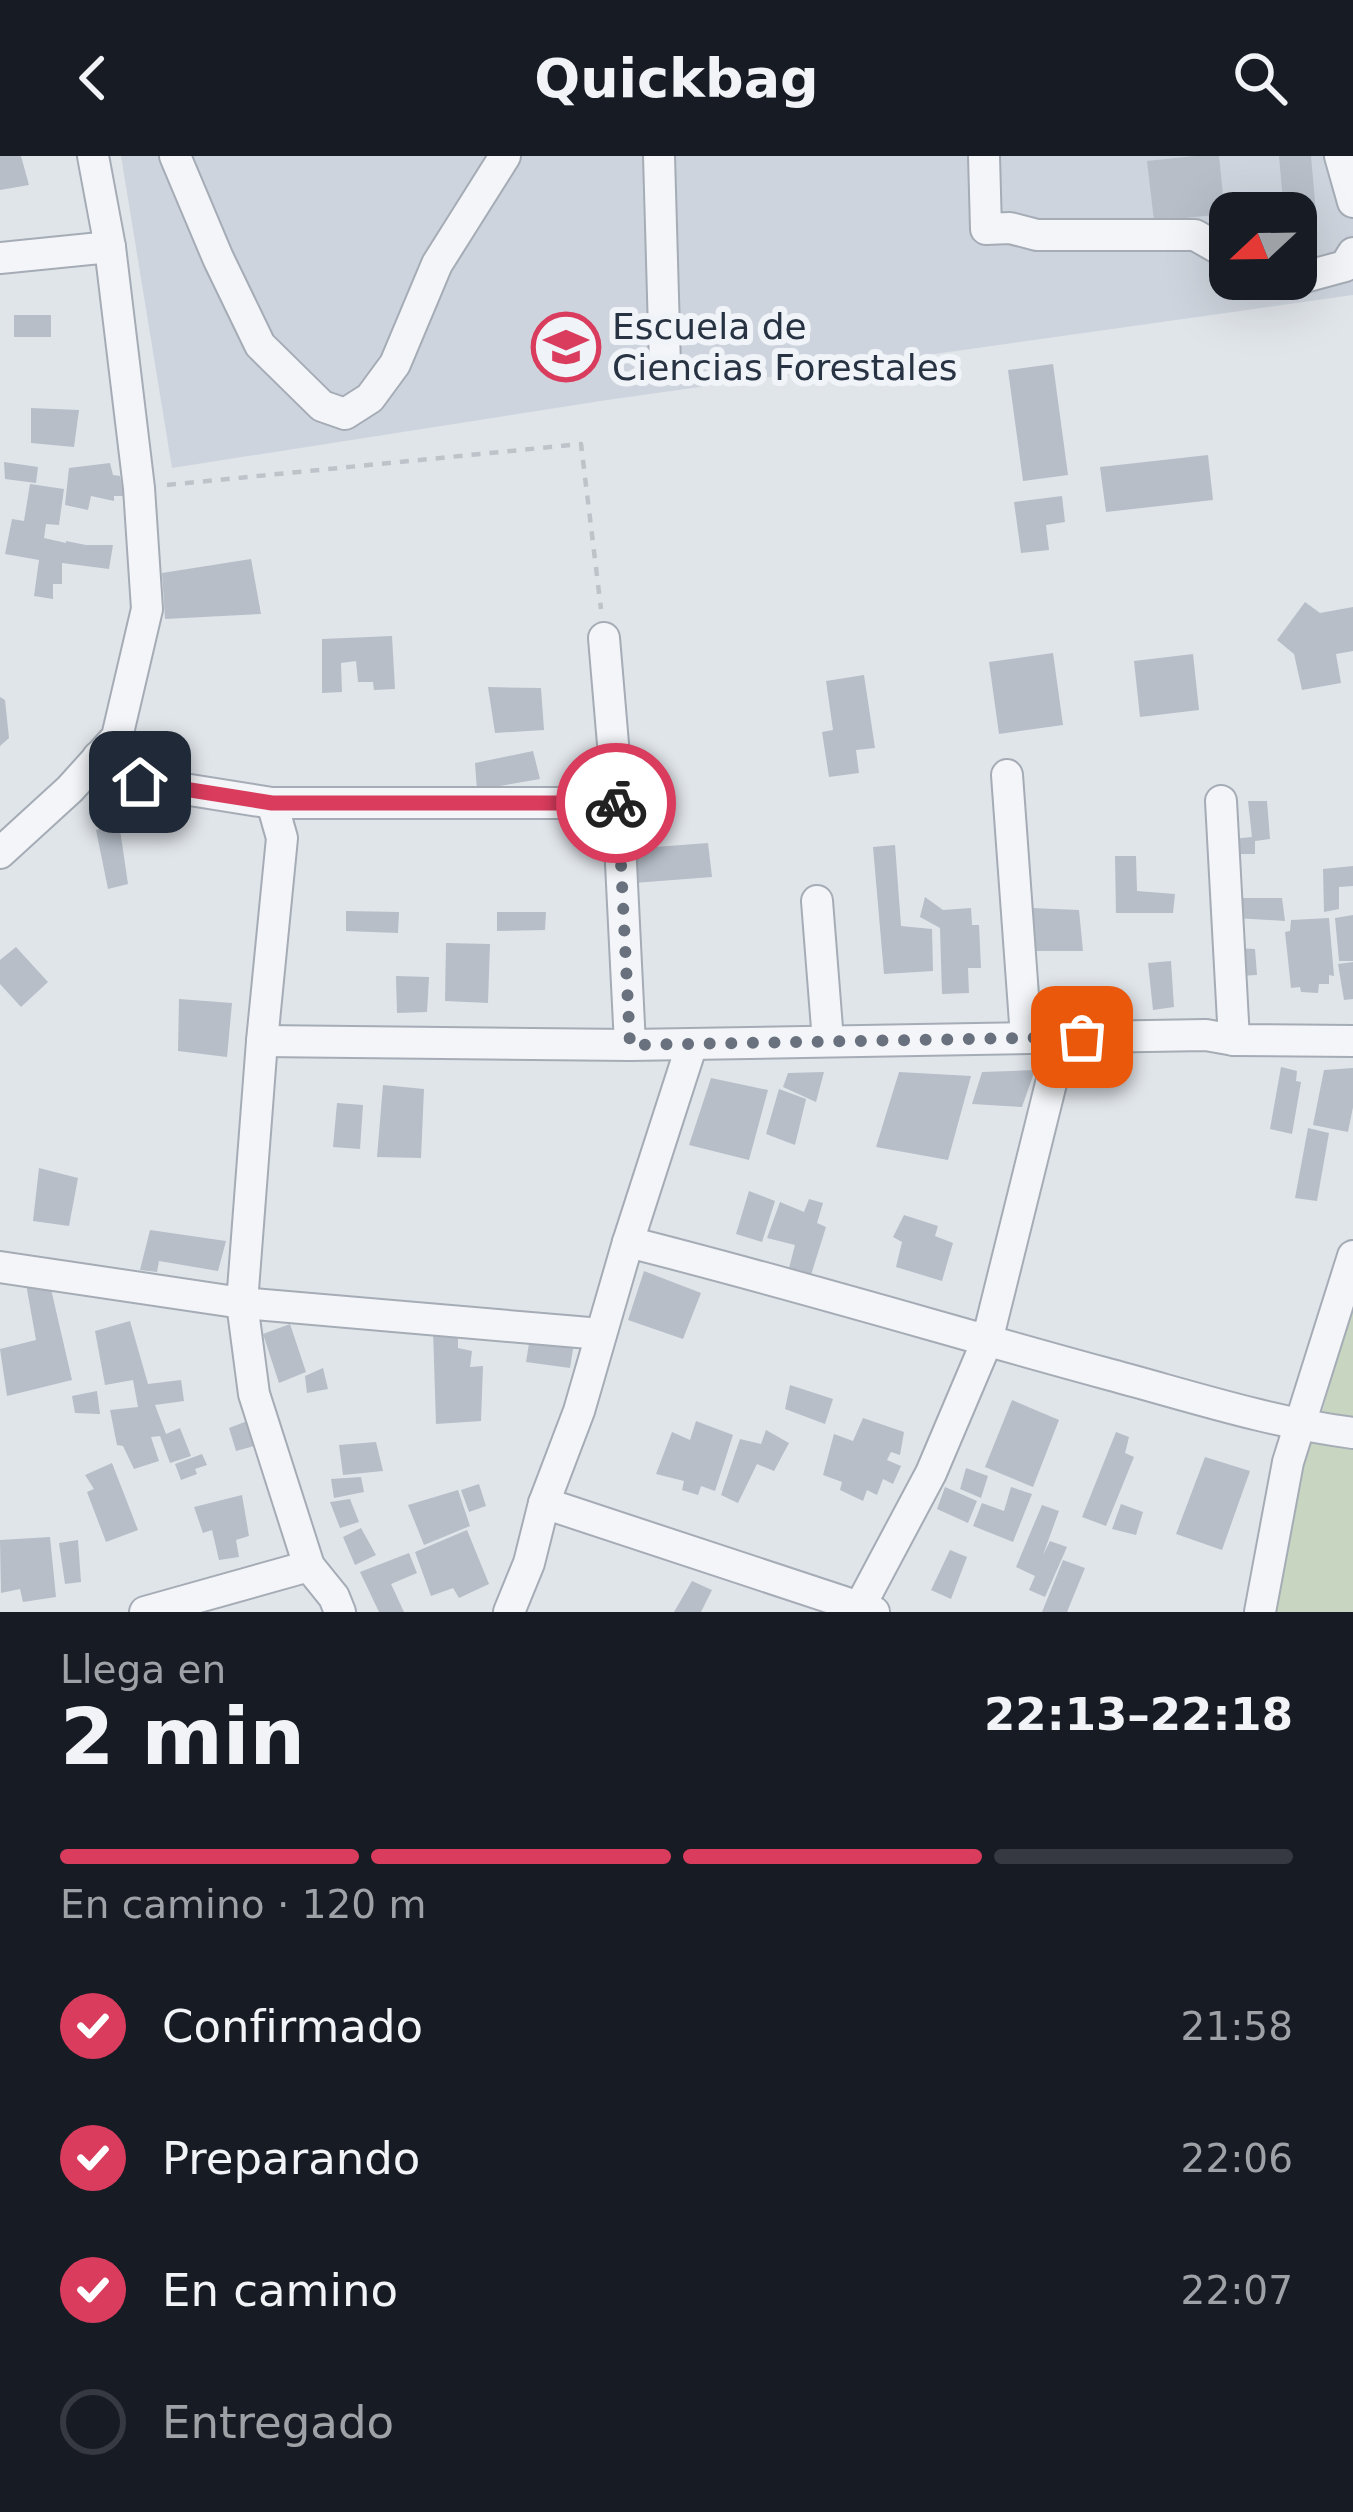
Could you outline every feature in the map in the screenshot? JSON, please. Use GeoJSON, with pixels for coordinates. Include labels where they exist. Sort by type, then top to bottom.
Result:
{"type":"FeatureCollection","features":[{"type":"Feature","properties":{"kind":"street"},"geometry":{"type":"LineString","coordinates":[[0,853],[70,790],[117,737],[147,609],[139,488],[110,247],[93,156]]}},
{"type":"Feature","properties":{"kind":"street"},"geometry":{"type":"LineString","coordinates":[[175,156],[260,345],[322,406],[345,414],[370,398],[394,364],[436,264],[505,156]]}},
{"type":"Feature","properties":{"kind":"street"},"geometry":{"type":"LineString","coordinates":[[659,156],[665,366]]}},
{"type":"Feature","properties":{"kind":"street"},"geometry":{"type":"LineString","coordinates":[[984,156],[986,229],[1010,227],[1037,235],[1195,236],[1209,243]]}},
{"type":"Feature","properties":{"kind":"street"},"geometry":{"type":"LineString","coordinates":[[1340,156],[1353,202]]}},
{"type":"Feature","properties":{"kind":"street"},"geometry":{"type":"LineString","coordinates":[[0,258],[110,247]]}},
{"type":"Feature","properties":{"kind":"street"},"geometry":{"type":"LineString","coordinates":[[1317,274],[1345,266],[1353,253]]}},
{"type":"Feature","properties":{"kind":"street"},"geometry":{"type":"LineString","coordinates":[[604,638],[630,1045]]}},
{"type":"Feature","properties":{"kind":"street"},"geometry":{"type":"LineString","coordinates":[[98,757],[140,782],[272,803],[618,803]]}},
{"type":"Feature","properties":{"kind":"street"},"geometry":{"type":"LineString","coordinates":[[1006,775],[1026,1037]]}},
{"type":"Feature","properties":{"kind":"street"},"geometry":{"type":"LineString","coordinates":[[1221,801],[1234,1040]]}},
{"type":"Feature","properties":{"kind":"street"},"geometry":{"type":"LineString","coordinates":[[272,803],[282,838],[242,1303],[254,1394],[309,1566],[340,1612]]}},
{"type":"Feature","properties":{"kind":"street"},"geometry":{"type":"LineString","coordinates":[[818,902],[828,1041]]}},
{"type":"Feature","properties":{"kind":"street"},"geometry":{"type":"LineString","coordinates":[[262,1041],[630,1045],[1206,1035],[1234,1040],[1353,1041]]}},
{"type":"Feature","properties":{"kind":"street"},"geometry":{"type":"LineString","coordinates":[[544,1503],[863,1610],[931,1473],[987,1341],[1062,1039]]}},
{"type":"Feature","properties":{"kind":"street"},"geometry":{"type":"LineString","coordinates":[[508,1612],[579,1411],[692,1044]]}},
{"type":"Feature","properties":{"kind":"street"},"geometry":{"type":"LineString","coordinates":[[628,1242],[1299,1426],[1353,1433]]}},
{"type":"Feature","properties":{"kind":"street"},"geometry":{"type":"LineString","coordinates":[[1260,1612],[1288,1462],[1353,1256]]}},
{"type":"Feature","properties":{"kind":"street"},"geometry":{"type":"LineString","coordinates":[[0,1267],[242,1303],[602,1334]]}},
{"type":"Feature","properties":{"kind":"street"},"geometry":{"type":"LineString","coordinates":[[145,1612],[309,1566]]}},
{"type":"Feature","properties":{"kind":"path"},"geometry":{"type":"LineString","coordinates":[[139,488],[581,444],[604,638]]}},
{"type":"Feature","properties":{"kind":"shaded area","name":"Escuela de Ciencias Forestales"},"geometry":{"type":"Polygon","coordinates":[[[121,156],[1353,156],[1353,295],[607,400],[172,468],[121,156]]]}},
{"type":"Feature","properties":{"kind":"green space"},"geometry":{"type":"Polygon","coordinates":[[[1353,1303],[1353,1423],[1320,1419],[1353,1303]]]}},
{"type":"Feature","properties":{"kind":"green space"},"geometry":{"type":"Polygon","coordinates":[[[1310,1437],[1353,1443],[1353,1612],[1269,1612],[1310,1437]]]}},
{"type":"Feature","properties":{"kind":"building"},"geometry":{"type":"Polygon","coordinates":[[[0,156],[21,156],[29,185],[0,190],[0,156]]]}},
{"type":"Feature","properties":{"kind":"building"},"geometry":{"type":"Polygon","coordinates":[[[1219,156],[1223,192],[1209,192],[1209,216],[1154,221],[1147,161],[1219,156]]]}},
{"type":"Feature","properties":{"kind":"building"},"geometry":{"type":"Polygon","coordinates":[[[1279,156],[1311,156],[1314,192],[1282,192],[1279,156]]]}},
{"type":"Feature","properties":{"kind":"building"},"geometry":{"type":"Polygon","coordinates":[[[14,315],[51,315],[51,337],[14,337],[14,315]]]}},
{"type":"Feature","properties":{"kind":"building"},"geometry":{"type":"Polygon","coordinates":[[[1053,364],[1068,475],[1023,481],[1008,370],[1053,364]]]}},
{"type":"Feature","properties":{"kind":"building"},"geometry":{"type":"Polygon","coordinates":[[[31,408],[79,410],[74,447],[31,443],[31,408]]]}},
{"type":"Feature","properties":{"kind":"building"},"geometry":{"type":"Polygon","coordinates":[[[1208,455],[1213,500],[1106,512],[1100,467],[1208,455]]]}},
{"type":"Feature","properties":{"kind":"building"},"geometry":{"type":"Polygon","coordinates":[[[4,462],[38,467],[36,483],[5,479],[4,462]]]}},
{"type":"Feature","properties":{"kind":"building"},"geometry":{"type":"Polygon","coordinates":[[[110,463],[113,475],[120,476],[124,496],[114,496],[114,501],[91,496],[88,510],[65,505],[69,468],[110,463]]]}},
{"type":"Feature","properties":{"kind":"building"},"geometry":{"type":"Polygon","coordinates":[[[30,484],[64,489],[59,525],[46,524],[44,538],[113,545],[109,569],[62,563],[62,584],[53,584],[53,599],[34,596],[39,560],[5,554],[12,519],[24,521],[30,484]]]}},
{"type":"Feature","properties":{"kind":"building"},"geometry":{"type":"Polygon","coordinates":[[[1062,496],[1065,522],[1046,525],[1049,550],[1021,553],[1014,502],[1062,496]]]}},
{"type":"Feature","properties":{"kind":"building"},"geometry":{"type":"Polygon","coordinates":[[[251,559],[261,614],[165,619],[162,573],[251,559]]]}},
{"type":"Feature","properties":{"kind":"building"},"geometry":{"type":"Polygon","coordinates":[[[1305,602],[1320,613],[1353,607],[1353,651],[1336,654],[1341,683],[1302,690],[1294,654],[1277,640],[1305,602]]]}},
{"type":"Feature","properties":{"kind":"building"},"geometry":{"type":"Polygon","coordinates":[[[392,636],[395,689],[374,690],[373,682],[358,682],[356,661],[341,663],[342,692],[322,693],[322,639],[392,636]]]}},
{"type":"Feature","properties":{"kind":"building"},"geometry":{"type":"Polygon","coordinates":[[[1053,653],[1063,725],[999,734],[989,662],[1053,653]]]}},
{"type":"Feature","properties":{"kind":"building"},"geometry":{"type":"Polygon","coordinates":[[[1193,654],[1199,710],[1140,717],[1134,661],[1193,654]]]}},
{"type":"Feature","properties":{"kind":"building"},"geometry":{"type":"Polygon","coordinates":[[[864,675],[875,748],[856,750],[859,773],[829,777],[822,732],[833,730],[826,681],[864,675]]]}},
{"type":"Feature","properties":{"kind":"building"},"geometry":{"type":"Polygon","coordinates":[[[488,687],[541,688],[544,730],[495,733],[488,687]]]}},
{"type":"Feature","properties":{"kind":"building"},"geometry":{"type":"Polygon","coordinates":[[[0,697],[5,700],[9,738],[0,746],[0,697]]]}},
{"type":"Feature","properties":{"kind":"building"},"geometry":{"type":"Polygon","coordinates":[[[533,751],[540,779],[477,790],[475,763],[533,751]]]}},
{"type":"Feature","properties":{"kind":"building"},"geometry":{"type":"Polygon","coordinates":[[[1248,801],[1267,801],[1270,839],[1255,841],[1255,854],[1234,854],[1232,839],[1252,837],[1248,801]]]}},
{"type":"Feature","properties":{"kind":"building"},"geometry":{"type":"Polygon","coordinates":[[[119,823],[128,884],[108,889],[96,830],[119,823]]]}},
{"type":"Feature","properties":{"kind":"building"},"geometry":{"type":"Polygon","coordinates":[[[708,843],[712,877],[634,883],[629,849],[708,843]]]}},
{"type":"Feature","properties":{"kind":"building"},"geometry":{"type":"Polygon","coordinates":[[[895,845],[901,926],[932,929],[933,971],[884,974],[873,847],[895,845]]]}},
{"type":"Feature","properties":{"kind":"building"},"geometry":{"type":"Polygon","coordinates":[[[1115,856],[1136,856],[1137,891],[1175,894],[1173,913],[1116,913],[1115,856]]]}},
{"type":"Feature","properties":{"kind":"building"},"geometry":{"type":"Polygon","coordinates":[[[1353,866],[1353,886],[1339,887],[1339,909],[1324,912],[1323,869],[1353,866]]]}},
{"type":"Feature","properties":{"kind":"building"},"geometry":{"type":"Polygon","coordinates":[[[925,897],[943,910],[971,908],[972,925],[979,925],[981,968],[968,968],[969,993],[942,994],[940,928],[920,917],[925,897]]]}},
{"type":"Feature","properties":{"kind":"building"},"geometry":{"type":"Polygon","coordinates":[[[1232,898],[1282,898],[1285,921],[1236,918],[1232,898]]]}},
{"type":"Feature","properties":{"kind":"building"},"geometry":{"type":"Polygon","coordinates":[[[1031,908],[1079,910],[1083,951],[1036,951],[1031,908]]]}},
{"type":"Feature","properties":{"kind":"building"},"geometry":{"type":"Polygon","coordinates":[[[346,911],[399,912],[398,933],[346,931],[346,911]]]}},
{"type":"Feature","properties":{"kind":"building"},"geometry":{"type":"Polygon","coordinates":[[[497,912],[546,912],[545,930],[497,931],[497,912]]]}},
{"type":"Feature","properties":{"kind":"building"},"geometry":{"type":"Polygon","coordinates":[[[1353,915],[1353,961],[1339,961],[1335,918],[1353,915]]]}},
{"type":"Feature","properties":{"kind":"building"},"geometry":{"type":"Polygon","coordinates":[[[1329,918],[1334,976],[1329,975],[1329,984],[1319,984],[1318,993],[1291,988],[1285,932],[1290,931],[1291,920],[1329,918]]]}},
{"type":"Feature","properties":{"kind":"building"},"geometry":{"type":"Polygon","coordinates":[[[446,943],[490,944],[488,1003],[445,1001],[446,943]]]}},
{"type":"Feature","properties":{"kind":"building"},"geometry":{"type":"Polygon","coordinates":[[[16,947],[48,982],[21,1007],[0,984],[0,960],[16,947]]]}},
{"type":"Feature","properties":{"kind":"building"},"geometry":{"type":"Polygon","coordinates":[[[1236,948],[1255,949],[1257,975],[1237,976],[1236,948]]]}},
{"type":"Feature","properties":{"kind":"building"},"geometry":{"type":"Polygon","coordinates":[[[1171,961],[1174,1007],[1153,1010],[1148,963],[1171,961]]]}},
{"type":"Feature","properties":{"kind":"building"},"geometry":{"type":"Polygon","coordinates":[[[1353,962],[1353,999],[1344,1000],[1338,964],[1353,962]]]}},
{"type":"Feature","properties":{"kind":"building"},"geometry":{"type":"Polygon","coordinates":[[[396,976],[429,977],[427,1012],[397,1013],[396,976]]]}},
{"type":"Feature","properties":{"kind":"building"},"geometry":{"type":"Polygon","coordinates":[[[179,999],[232,1003],[227,1057],[178,1051],[179,999]]]}},
{"type":"Feature","properties":{"kind":"building"},"geometry":{"type":"Polygon","coordinates":[[[1281,1067],[1297,1071],[1296,1081],[1301,1082],[1292,1134],[1270,1129],[1281,1067]]]}},
{"type":"Feature","properties":{"kind":"building"},"geometry":{"type":"Polygon","coordinates":[[[1353,1068],[1348,1132],[1313,1125],[1324,1070],[1353,1068]]]}},
{"type":"Feature","properties":{"kind":"building"},"geometry":{"type":"Polygon","coordinates":[[[1035,1070],[1022,1107],[972,1104],[982,1072],[1035,1070]]]}},
{"type":"Feature","properties":{"kind":"building"},"geometry":{"type":"Polygon","coordinates":[[[824,1072],[816,1102],[783,1087],[788,1073],[824,1072]]]}},
{"type":"Feature","properties":{"kind":"building"},"geometry":{"type":"Polygon","coordinates":[[[899,1072],[971,1076],[948,1160],[876,1147],[899,1072]]]}},
{"type":"Feature","properties":{"kind":"building"},"geometry":{"type":"Polygon","coordinates":[[[711,1078],[768,1090],[749,1160],[689,1145],[711,1078]]]}},
{"type":"Feature","properties":{"kind":"building"},"geometry":{"type":"Polygon","coordinates":[[[383,1085],[424,1089],[421,1158],[377,1157],[383,1085]]]}},
{"type":"Feature","properties":{"kind":"building"},"geometry":{"type":"Polygon","coordinates":[[[779,1089],[806,1099],[795,1145],[766,1134],[779,1089]]]}},
{"type":"Feature","properties":{"kind":"building"},"geometry":{"type":"Polygon","coordinates":[[[337,1103],[363,1105],[360,1149],[333,1147],[337,1103]]]}},
{"type":"Feature","properties":{"kind":"building"},"geometry":{"type":"Polygon","coordinates":[[[1308,1128],[1329,1133],[1317,1201],[1295,1198],[1308,1128]]]}},
{"type":"Feature","properties":{"kind":"building"},"geometry":{"type":"Polygon","coordinates":[[[39,1168],[78,1178],[69,1226],[33,1221],[39,1168]]]}},
{"type":"Feature","properties":{"kind":"building"},"geometry":{"type":"Polygon","coordinates":[[[749,1191],[775,1201],[762,1242],[736,1234],[749,1191]]]}},
{"type":"Feature","properties":{"kind":"building"},"geometry":{"type":"Polygon","coordinates":[[[809,1199],[823,1203],[817,1223],[826,1227],[811,1275],[789,1268],[795,1245],[767,1238],[780,1202],[804,1212],[809,1199]]]}},
{"type":"Feature","properties":{"kind":"building"},"geometry":{"type":"Polygon","coordinates":[[[904,1215],[938,1226],[935,1236],[953,1243],[942,1281],[896,1267],[902,1242],[893,1237],[904,1215]]]}},
{"type":"Feature","properties":{"kind":"building"},"geometry":{"type":"Polygon","coordinates":[[[150,1230],[226,1241],[218,1271],[159,1261],[157,1272],[140,1270],[150,1230]]]}},
{"type":"Feature","properties":{"kind":"building"},"geometry":{"type":"Polygon","coordinates":[[[644,1271],[701,1293],[683,1339],[628,1320],[644,1271]]]}},
{"type":"Feature","properties":{"kind":"building"},"geometry":{"type":"Polygon","coordinates":[[[26,1284],[51,1289],[72,1380],[7,1396],[0,1349],[36,1340],[26,1284]]]}},
{"type":"Feature","properties":{"kind":"building"},"geometry":{"type":"Polygon","coordinates":[[[130,1321],[148,1384],[181,1380],[184,1401],[155,1405],[166,1434],[180,1428],[191,1456],[170,1463],[160,1436],[151,1437],[159,1461],[134,1469],[123,1446],[117,1445],[110,1410],[138,1407],[133,1380],[105,1385],[95,1331],[130,1321]]]}},
{"type":"Feature","properties":{"kind":"building"},"geometry":{"type":"Polygon","coordinates":[[[290,1324],[306,1372],[279,1383],[263,1334],[290,1324]]]}},
{"type":"Feature","properties":{"kind":"building"},"geometry":{"type":"Polygon","coordinates":[[[433,1330],[458,1330],[458,1348],[472,1351],[470,1367],[483,1366],[481,1421],[436,1424],[433,1330]]]}},
{"type":"Feature","properties":{"kind":"building"},"geometry":{"type":"Polygon","coordinates":[[[531,1331],[575,1336],[570,1368],[526,1362],[531,1331]]]}},
{"type":"Feature","properties":{"kind":"building"},"geometry":{"type":"Polygon","coordinates":[[[323,1368],[328,1389],[307,1393],[305,1376],[323,1368]]]}},
{"type":"Feature","properties":{"kind":"building"},"geometry":{"type":"Polygon","coordinates":[[[790,1385],[833,1399],[825,1424],[785,1409],[790,1385]]]}},
{"type":"Feature","properties":{"kind":"building"},"geometry":{"type":"Polygon","coordinates":[[[97,1391],[100,1414],[75,1413],[72,1396],[97,1391]]]}},
{"type":"Feature","properties":{"kind":"building"},"geometry":{"type":"Polygon","coordinates":[[[1012,1400],[1059,1420],[1033,1487],[985,1467],[1012,1400]]]}},
{"type":"Feature","properties":{"kind":"building"},"geometry":{"type":"Polygon","coordinates":[[[863,1418],[904,1432],[900,1455],[891,1452],[887,1460],[901,1466],[893,1484],[883,1479],[877,1495],[867,1490],[863,1501],[840,1490],[842,1482],[823,1475],[834,1434],[853,1441],[863,1418]]]}},
{"type":"Feature","properties":{"kind":"building"},"geometry":{"type":"Polygon","coordinates":[[[250,1420],[258,1445],[236,1451],[229,1428],[250,1420]]]}},
{"type":"Feature","properties":{"kind":"building"},"geometry":{"type":"Polygon","coordinates":[[[696,1421],[733,1435],[715,1491],[701,1486],[698,1495],[682,1490],[684,1481],[656,1474],[672,1432],[690,1440],[696,1421]]]}},
{"type":"Feature","properties":{"kind":"building"},"geometry":{"type":"Polygon","coordinates":[[[766,1430],[789,1443],[774,1471],[757,1464],[738,1503],[721,1495],[740,1439],[761,1444],[766,1430]]]}},
{"type":"Feature","properties":{"kind":"building"},"geometry":{"type":"Polygon","coordinates":[[[1116,1432],[1129,1437],[1125,1453],[1134,1457],[1106,1526],[1082,1517],[1116,1432]]]}},
{"type":"Feature","properties":{"kind":"building"},"geometry":{"type":"Polygon","coordinates":[[[376,1442],[383,1471],[343,1475],[339,1445],[376,1442]]]}},
{"type":"Feature","properties":{"kind":"building"},"geometry":{"type":"Polygon","coordinates":[[[202,1454],[207,1465],[181,1480],[175,1464],[202,1454]]]}},
{"type":"Feature","properties":{"kind":"building"},"geometry":{"type":"Polygon","coordinates":[[[1205,1457],[1250,1471],[1222,1550],[1176,1534],[1205,1457]]]}},
{"type":"Feature","properties":{"kind":"building"},"geometry":{"type":"Polygon","coordinates":[[[112,1463],[138,1530],[106,1542],[87,1492],[94,1489],[85,1475],[112,1463]]]}},
{"type":"Feature","properties":{"kind":"building"},"geometry":{"type":"Polygon","coordinates":[[[966,1468],[988,1476],[981,1498],[960,1489],[966,1468]]]}},
{"type":"Feature","properties":{"kind":"building"},"geometry":{"type":"Polygon","coordinates":[[[361,1477],[364,1492],[334,1498],[331,1479],[361,1477]]]}},
{"type":"Feature","properties":{"kind":"building"},"geometry":{"type":"Polygon","coordinates":[[[479,1484],[486,1506],[469,1512],[461,1490],[479,1484]]]}},
{"type":"Feature","properties":{"kind":"building"},"geometry":{"type":"Polygon","coordinates":[[[945,1487],[977,1501],[968,1523],[937,1509],[945,1487]]]}},
{"type":"Feature","properties":{"kind":"building"},"geometry":{"type":"Polygon","coordinates":[[[1011,1487],[1032,1494],[1013,1542],[973,1526],[982,1503],[1004,1511],[1011,1487]]]}},
{"type":"Feature","properties":{"kind":"building"},"geometry":{"type":"Polygon","coordinates":[[[458,1490],[470,1526],[424,1545],[408,1505],[458,1490]]]}},
{"type":"Feature","properties":{"kind":"building"},"geometry":{"type":"Polygon","coordinates":[[[242,1495],[249,1536],[236,1540],[239,1557],[219,1560],[212,1530],[203,1533],[194,1507],[242,1495]]]}},
{"type":"Feature","properties":{"kind":"building"},"geometry":{"type":"Polygon","coordinates":[[[350,1499],[359,1522],[340,1528],[330,1502],[350,1499]]]}},
{"type":"Feature","properties":{"kind":"building"},"geometry":{"type":"Polygon","coordinates":[[[1121,1504],[1143,1512],[1136,1535],[1112,1529],[1121,1504]]]}},
{"type":"Feature","properties":{"kind":"building"},"geometry":{"type":"Polygon","coordinates":[[[1042,1505],[1059,1511],[1043,1555],[1050,1541],[1067,1547],[1045,1597],[1029,1590],[1035,1576],[1016,1567],[1042,1505]]]}},
{"type":"Feature","properties":{"kind":"building"},"geometry":{"type":"Polygon","coordinates":[[[361,1528],[376,1555],[355,1565],[343,1537],[361,1528]]]}},
{"type":"Feature","properties":{"kind":"building"},"geometry":{"type":"Polygon","coordinates":[[[467,1530],[489,1584],[459,1598],[453,1588],[431,1596],[415,1552],[467,1530]]]}},
{"type":"Feature","properties":{"kind":"building"},"geometry":{"type":"Polygon","coordinates":[[[50,1537],[56,1597],[23,1602],[20,1589],[1,1593],[0,1540],[50,1537]]]}},
{"type":"Feature","properties":{"kind":"building"},"geometry":{"type":"Polygon","coordinates":[[[78,1540],[81,1582],[65,1584],[59,1543],[78,1540]]]}},
{"type":"Feature","properties":{"kind":"building"},"geometry":{"type":"Polygon","coordinates":[[[950,1550],[967,1557],[951,1599],[931,1590],[950,1550]]]}},
{"type":"Feature","properties":{"kind":"building"},"geometry":{"type":"Polygon","coordinates":[[[409,1553],[417,1573],[391,1584],[404,1612],[379,1612],[360,1572],[409,1553]]]}},
{"type":"Feature","properties":{"kind":"building"},"geometry":{"type":"Polygon","coordinates":[[[1063,1560],[1085,1568],[1067,1612],[1042,1612],[1063,1560]]]}},
{"type":"Feature","properties":{"kind":"building"},"geometry":{"type":"Polygon","coordinates":[[[692,1581],[712,1590],[701,1612],[674,1612],[692,1581]]]}},
{"type":"Feature","properties":{"kind":"way so far"},"geometry":{"type":"LineString","coordinates":[[616,803],[630,1045],[1082,1037]]}},
{"type":"Feature","properties":{"kind":"place","name":"Escuela de Ciencias Forestales"},"geometry":{"type":"Point","coordinates":[566,347]}},
{"type":"Feature","properties":{"kind":"route"},"geometry":{"type":"LineString","coordinates":[[140,782],[272,803],[616,803]]}}]}
